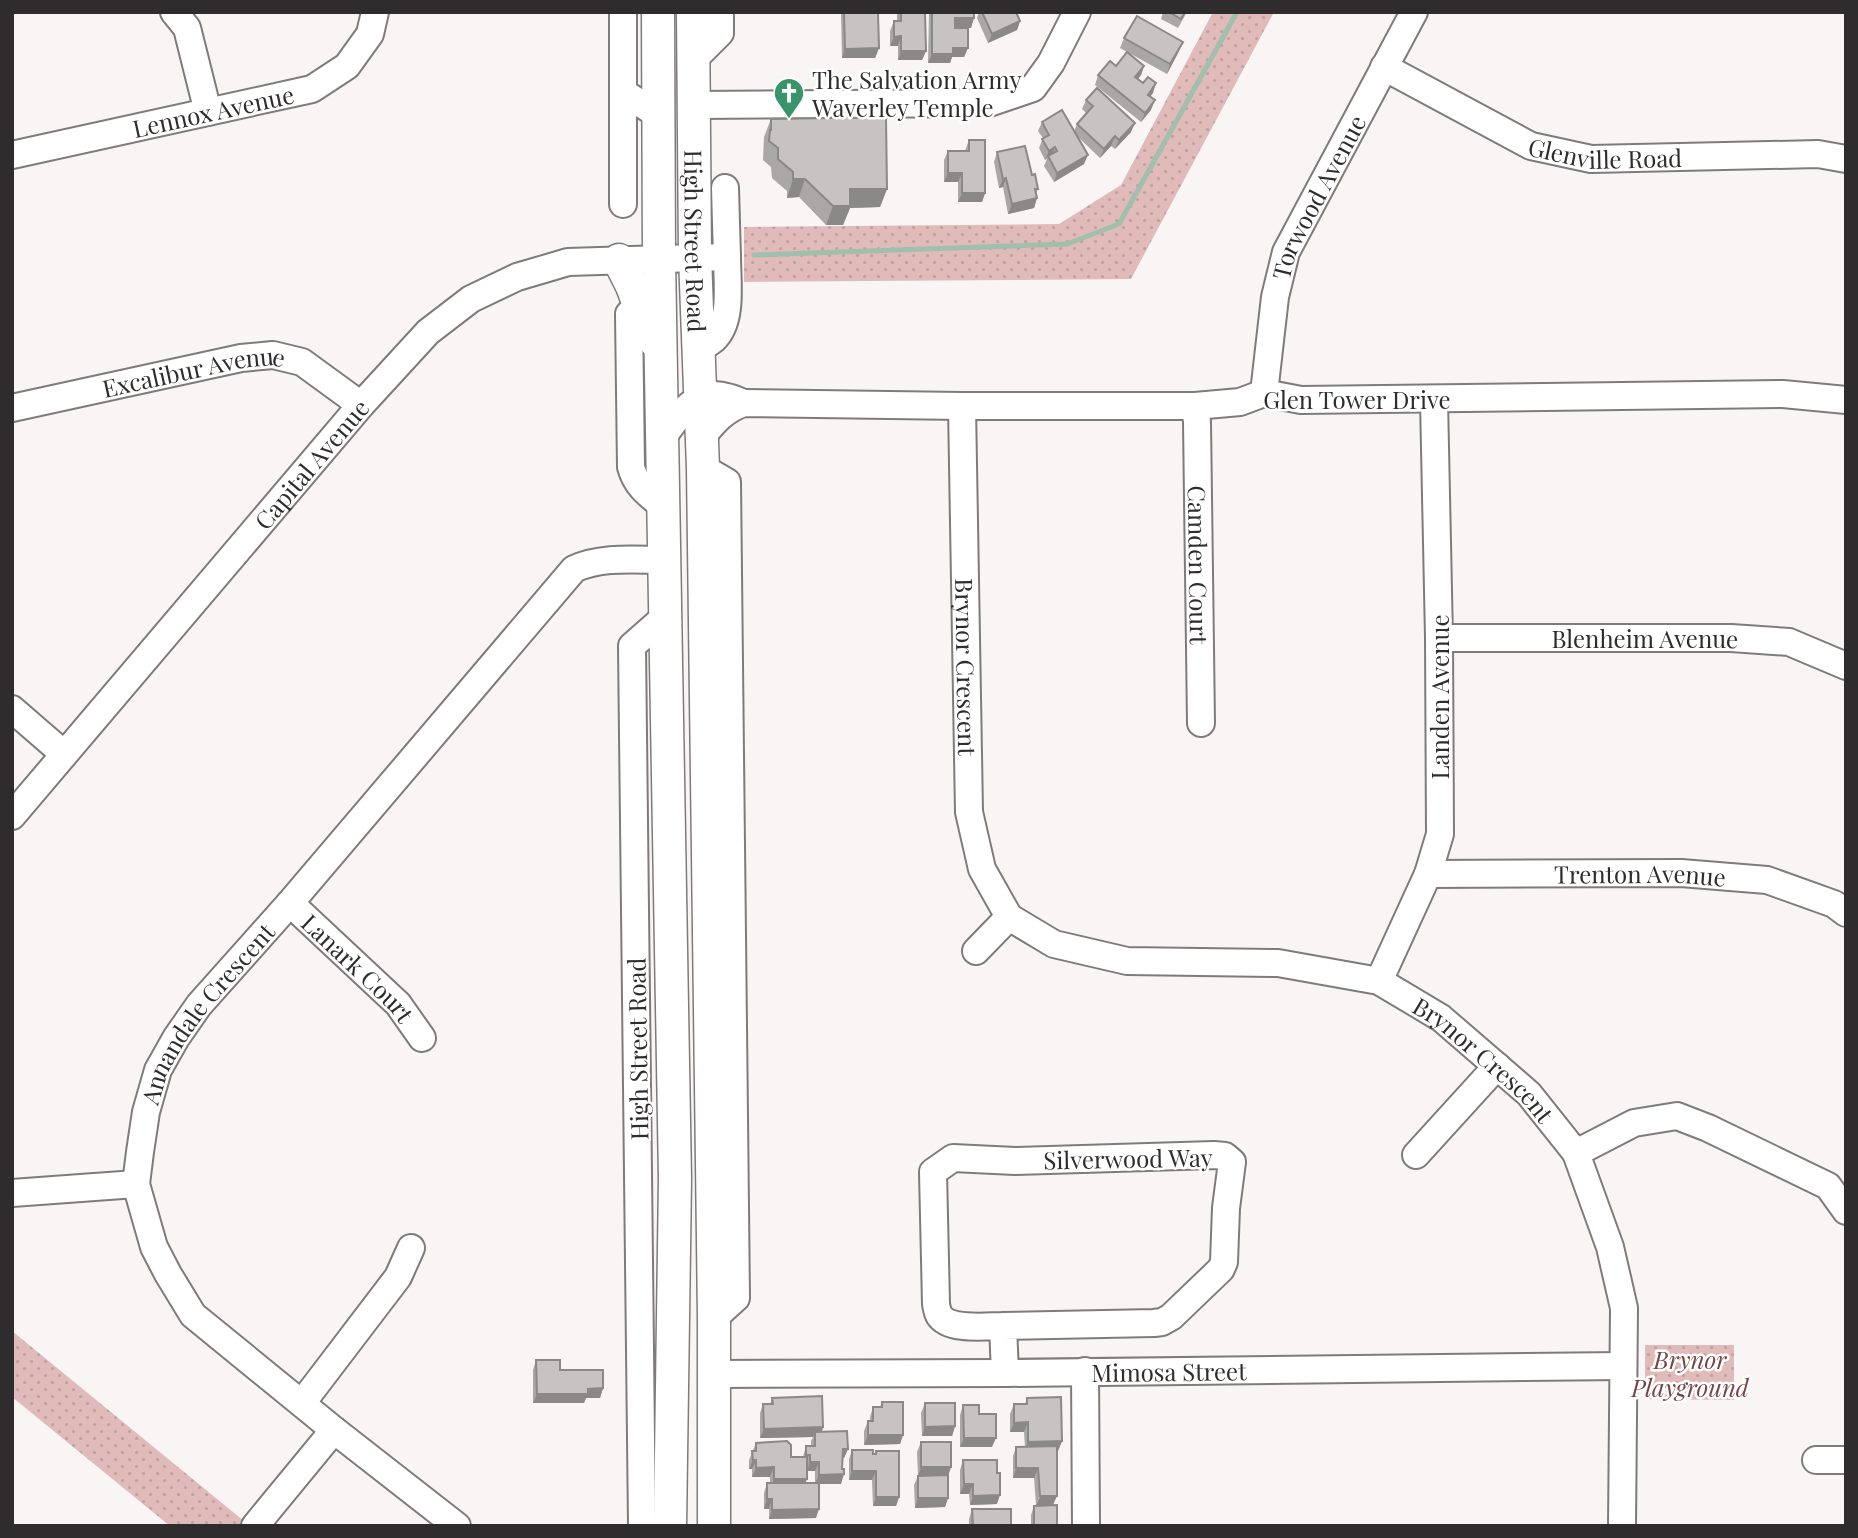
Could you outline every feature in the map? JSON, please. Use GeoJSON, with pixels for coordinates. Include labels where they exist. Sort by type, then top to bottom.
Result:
{"type":"FeatureCollection","features":[{"type":"Feature","properties":{"kind":"main road","name":"High Street Road"},"geometry":{"type":"LineString","coordinates":[[658,12],[659,258],[675,1179],[661,1510]]}},
{"type":"Feature","properties":{"kind":"main road","name":"High Street Road"},"geometry":{"type":"LineString","coordinates":[[694,12],[695,257],[703,468],[715,1514]]}},
{"type":"Feature","properties":{"kind":"main road"},"geometry":{"type":"LineString","coordinates":[[619,260],[661,354]]}},
{"type":"Feature","properties":{"kind":"main road"},"geometry":{"type":"LineString","coordinates":[[661,1510],[715,1514]]}},
{"type":"Feature","properties":{"kind":"street"},"geometry":{"type":"LineString","coordinates":[[174,12],[187,28],[208,112]]}},
{"type":"Feature","properties":{"kind":"street","name":"Lennox Avenue"},"geometry":{"type":"LineString","coordinates":[[12,155],[312,89],[347,66],[370,34],[375,12]]}},
{"type":"Feature","properties":{"kind":"street"},"geometry":{"type":"LineString","coordinates":[[623,12],[623,204]]}},
{"type":"Feature","properties":{"kind":"street"},"geometry":{"type":"LineString","coordinates":[[694,60],[720,33],[720,12]]}},
{"type":"Feature","properties":{"kind":"street"},"geometry":{"type":"LineString","coordinates":[[694,105],[989,103],[1033,88],[1051,63],[1077,12]]}},
{"type":"Feature","properties":{"kind":"street","name":"Torwood Avenue"},"geometry":{"type":"LineString","coordinates":[[1264,393],[1275,297],[1286,253],[1414,12]]}},
{"type":"Feature","properties":{"kind":"street","name":"Glenville Road"},"geometry":{"type":"LineString","coordinates":[[1384,67],[1531,146],[1591,159],[1818,154],[1846,159]]}},
{"type":"Feature","properties":{"kind":"street"},"geometry":{"type":"LineString","coordinates":[[623,92],[658,115]]}},
{"type":"Feature","properties":{"kind":"street"},"geometry":{"type":"LineString","coordinates":[[699,349],[713,341],[726,320],[726,188]]}},
{"type":"Feature","properties":{"kind":"street","name":"Capital Avenue"},"geometry":{"type":"LineString","coordinates":[[12,816],[361,405],[428,332],[471,299],[517,277],[568,262],[727,257]]}},
{"type":"Feature","properties":{"kind":"street"},"geometry":{"type":"LineString","coordinates":[[629,314],[631,467],[639,486],[664,507]]}},
{"type":"Feature","properties":{"kind":"street","name":"High Street Road"},"geometry":{"type":"LineString","coordinates":[[630,357],[661,354]]}},
{"type":"Feature","properties":{"kind":"street","name":"Excalibur Avenue"},"geometry":{"type":"LineString","coordinates":[[12,408],[241,358],[273,355],[302,362],[361,405]]}},
{"type":"Feature","properties":{"kind":"street","name":"Glen Tower Drive"},"geometry":{"type":"LineString","coordinates":[[701,398],[722,396],[744,404],[962,406],[1195,406],[1240,402],[1264,393],[1301,400],[1783,394],[1846,400]]}},
{"type":"Feature","properties":{"kind":"street"},"geometry":{"type":"LineString","coordinates":[[663,437],[685,408],[701,398]]}},
{"type":"Feature","properties":{"kind":"street","name":"Landen Avenue"},"geometry":{"type":"LineString","coordinates":[[1379,981],[1428,874],[1440,834],[1434,400]]}},
{"type":"Feature","properties":{"kind":"street"},"geometry":{"type":"LineString","coordinates":[[702,437],[721,416],[735,406],[744,404]]}},
{"type":"Feature","properties":{"kind":"street","name":"Brynor Crescent"},"geometry":{"type":"LineString","coordinates":[[962,406],[968,812],[982,869],[1009,917],[1054,944],[1127,961],[1278,963],[1379,981],[1441,1018],[1529,1094],[1576,1153],[1609,1247],[1624,1308],[1622,1526]]}},
{"type":"Feature","properties":{"kind":"street","name":"Camden Court"},"geometry":{"type":"LineString","coordinates":[[1195,406],[1201,723]]}},
{"type":"Feature","properties":{"kind":"street","name":"Annandale Crescent"},"geometry":{"type":"LineString","coordinates":[[457,1526],[193,1315],[154,1248],[136,1184],[146,1112],[158,1070],[198,1005],[290,903],[574,569],[603,561],[666,560]]}},
{"type":"Feature","properties":{"kind":"street","name":"Blenheim Avenue"},"geometry":{"type":"LineString","coordinates":[[1439,638],[1731,638],[1789,642],[1846,666]]}},
{"type":"Feature","properties":{"kind":"street"},"geometry":{"type":"LineString","coordinates":[[12,709],[64,754]]}},
{"type":"Feature","properties":{"kind":"street","name":"Trenton Avenue"},"geometry":{"type":"LineString","coordinates":[[1428,874],[1681,873],[1767,880],[1834,904],[1846,913]]}},
{"type":"Feature","properties":{"kind":"street","name":"Lanark Court"},"geometry":{"type":"LineString","coordinates":[[290,903],[398,1004],[422,1038]]}},
{"type":"Feature","properties":{"kind":"street"},"geometry":{"type":"LineString","coordinates":[[976,951],[1009,917]]}},
{"type":"Feature","properties":{"kind":"street"},"geometry":{"type":"LineString","coordinates":[[1416,1156],[1497,1066]]}},
{"type":"Feature","properties":{"kind":"street"},"geometry":{"type":"LineString","coordinates":[[1576,1153],[1634,1123],[1677,1116],[1709,1128],[1828,1186],[1846,1211]]}},
{"type":"Feature","properties":{"kind":"street","name":"Silverwood Way"},"geometry":{"type":"LineString","coordinates":[[1214,1155],[1225,1156],[1232,1163],[1226,1208],[1224,1262],[1221,1269],[1171,1317],[1154,1323],[1003,1325],[957,1326],[938,1315],[933,1172],[953,1158],[1015,1161],[1214,1155]]}},
{"type":"Feature","properties":{"kind":"street"},"geometry":{"type":"LineString","coordinates":[[12,1193],[136,1184]]}},
{"type":"Feature","properties":{"kind":"street"},"geometry":{"type":"LineString","coordinates":[[302,1403],[398,1277],[411,1248]]}},
{"type":"Feature","properties":{"kind":"street"},"geometry":{"type":"LineString","coordinates":[[1003,1325],[1005,1373]]}},
{"type":"Feature","properties":{"kind":"street","name":"Mimosa Street"},"geometry":{"type":"LineString","coordinates":[[714,1374],[1623,1366]]}},
{"type":"Feature","properties":{"kind":"street"},"geometry":{"type":"LineString","coordinates":[[1085,1371],[1086,1526]]}},
{"type":"Feature","properties":{"kind":"street"},"geometry":{"type":"LineString","coordinates":[[255,1526],[334,1430]]}},
{"type":"Feature","properties":{"kind":"street"},"geometry":{"type":"LineString","coordinates":[[1816,1460],[1846,1460]]}},
{"type":"Feature","properties":{"kind":"street","name":"High Street Road"},"geometry":{"type":"LineString","coordinates":[[642,1526],[661,1510]]}},
{"type":"Feature","properties":{"kind":"green space"},"geometry":{"type":"Polygon","coordinates":[[[1213,12],[1274,12],[1131,279],[744,282],[744,227],[1059,224],[1121,185],[1213,12]]]}},
{"type":"Feature","properties":{"kind":"green space"},"geometry":{"type":"Polygon","coordinates":[[[12,1331],[250,1526],[170,1526],[12,1397],[12,1331]]]}},
{"type":"Feature","properties":{"kind":"green space","name":"Brynor Playground"},"geometry":{"type":"Polygon","coordinates":[[[1645,1345],[1734,1345],[1734,1400],[1645,1399],[1645,1345]]]}},
{"type":"Feature","properties":{"kind":"building"},"geometry":{"type":"Polygon","coordinates":[[[844,12],[878,12],[879,48],[845,49],[844,12]]]}},
{"type":"Feature","properties":{"kind":"building"},"geometry":{"type":"Polygon","coordinates":[[[901,12],[925,12],[926,51],[901,51],[901,36],[894,37],[894,21],[901,21],[901,12]]]}},
{"type":"Feature","properties":{"kind":"building"},"geometry":{"type":"Polygon","coordinates":[[[932,12],[974,12],[974,18],[955,18],[955,28],[968,28],[968,48],[953,48],[953,54],[932,54],[932,12]]]}},
{"type":"Feature","properties":{"kind":"building"},"geometry":{"type":"Polygon","coordinates":[[[982,12],[1016,12],[1020,21],[992,34],[982,12]]]}},
{"type":"Feature","properties":{"kind":"building"},"geometry":{"type":"Polygon","coordinates":[[[1169,12],[1185,12],[1181,19],[1169,12]]]}},
{"type":"Feature","properties":{"kind":"building"},"geometry":{"type":"Polygon","coordinates":[[[1137,16],[1183,42],[1170,64],[1124,38],[1137,16]]]}},
{"type":"Feature","properties":{"kind":"building"},"geometry":{"type":"Polygon","coordinates":[[[1127,52],[1144,66],[1135,77],[1143,83],[1148,77],[1156,83],[1148,95],[1155,100],[1145,113],[1098,75],[1110,61],[1116,66],[1127,52]]]}},
{"type":"Feature","properties":{"kind":"building"},"geometry":{"type":"Polygon","coordinates":[[[1097,88],[1135,123],[1119,140],[1115,136],[1104,149],[1077,124],[1093,106],[1086,100],[1097,88]]]}},
{"type":"Feature","properties":{"kind":"building"},"geometry":{"type":"Polygon","coordinates":[[[844,107],[853,118],[886,117],[887,189],[850,189],[850,206],[833,206],[805,179],[793,179],[793,172],[778,159],[778,148],[769,141],[771,119],[831,118],[844,107]]]}},
{"type":"Feature","properties":{"kind":"building"},"geometry":{"type":"Polygon","coordinates":[[[1062,110],[1088,155],[1057,173],[1048,156],[1057,151],[1055,147],[1049,151],[1042,139],[1049,135],[1042,122],[1062,110]]]}},
{"type":"Feature","properties":{"kind":"building"},"geometry":{"type":"Polygon","coordinates":[[[969,140],[985,140],[985,193],[962,193],[962,173],[948,173],[948,151],[969,151],[969,140]]]}},
{"type":"Feature","properties":{"kind":"building"},"geometry":{"type":"Polygon","coordinates":[[[1025,146],[1032,175],[1035,174],[1037,198],[1012,204],[997,152],[1025,146]]]}},
{"type":"Feature","properties":{"kind":"building"},"geometry":{"type":"Polygon","coordinates":[[[536,1360],[560,1360],[560,1370],[603,1370],[603,1388],[588,1389],[588,1394],[537,1394],[536,1360]]]}},
{"type":"Feature","properties":{"kind":"building"},"geometry":{"type":"Polygon","coordinates":[[[822,1396],[823,1427],[764,1429],[763,1404],[773,1404],[772,1398],[822,1396]]]}},
{"type":"Feature","properties":{"kind":"building"},"geometry":{"type":"Polygon","coordinates":[[[1061,1397],[1062,1441],[1028,1442],[1028,1422],[1014,1423],[1014,1404],[1027,1404],[1027,1398],[1061,1397]]]}},
{"type":"Feature","properties":{"kind":"building"},"geometry":{"type":"Polygon","coordinates":[[[882,1402],[903,1402],[903,1435],[868,1435],[868,1421],[873,1421],[873,1407],[882,1407],[882,1402]]]}},
{"type":"Feature","properties":{"kind":"building"},"geometry":{"type":"Polygon","coordinates":[[[925,1403],[955,1403],[955,1426],[925,1427],[925,1403]]]}},
{"type":"Feature","properties":{"kind":"building"},"geometry":{"type":"Polygon","coordinates":[[[963,1405],[979,1405],[979,1414],[996,1414],[996,1438],[964,1438],[963,1405]]]}},
{"type":"Feature","properties":{"kind":"building"},"geometry":{"type":"Polygon","coordinates":[[[847,1431],[848,1449],[843,1449],[844,1474],[819,1475],[819,1462],[810,1462],[810,1455],[806,1455],[806,1446],[815,1446],[815,1432],[847,1431]]]}},
{"type":"Feature","properties":{"kind":"building"},"geometry":{"type":"Polygon","coordinates":[[[787,1441],[791,1445],[791,1457],[807,1457],[807,1479],[774,1479],[774,1467],[756,1468],[752,1451],[756,1451],[756,1443],[787,1441]]]}},
{"type":"Feature","properties":{"kind":"building"},"geometry":{"type":"Polygon","coordinates":[[[921,1442],[951,1442],[951,1467],[921,1467],[921,1442]]]}},
{"type":"Feature","properties":{"kind":"building"},"geometry":{"type":"Polygon","coordinates":[[[1057,1446],[1057,1496],[1040,1496],[1038,1468],[1016,1468],[1016,1447],[1057,1446]]]}},
{"type":"Feature","properties":{"kind":"building"},"geometry":{"type":"Polygon","coordinates":[[[852,1450],[873,1450],[873,1454],[876,1454],[876,1451],[899,1451],[899,1497],[876,1497],[876,1471],[852,1471],[852,1450]]]}},
{"type":"Feature","properties":{"kind":"building"},"geometry":{"type":"Polygon","coordinates":[[[963,1460],[997,1460],[1000,1495],[973,1496],[973,1484],[964,1484],[963,1460]]]}},
{"type":"Feature","properties":{"kind":"building"},"geometry":{"type":"Polygon","coordinates":[[[948,1475],[948,1498],[918,1498],[918,1476],[948,1475]]]}},
{"type":"Feature","properties":{"kind":"building"},"geometry":{"type":"Polygon","coordinates":[[[767,1483],[819,1483],[819,1509],[772,1510],[772,1499],[767,1499],[767,1483]]]}},
{"type":"Feature","properties":{"kind":"building"},"geometry":{"type":"Polygon","coordinates":[[[1057,1505],[1057,1526],[1034,1526],[1034,1506],[1057,1505]]]}},
{"type":"Feature","properties":{"kind":"building"},"geometry":{"type":"Polygon","coordinates":[[[972,1509],[1011,1509],[1011,1526],[973,1526],[972,1509]]]}},
{"type":"Feature","properties":{"kind":"waterway"},"geometry":{"type":"LineString","coordinates":[[754,255],[1067,244],[1119,224],[1237,12]]}},
{"type":"Feature","properties":{"kind":"place","name":"The Salvation Army Waverley Temple"},"geometry":{"type":"Point","coordinates":[789,120]}}]}
